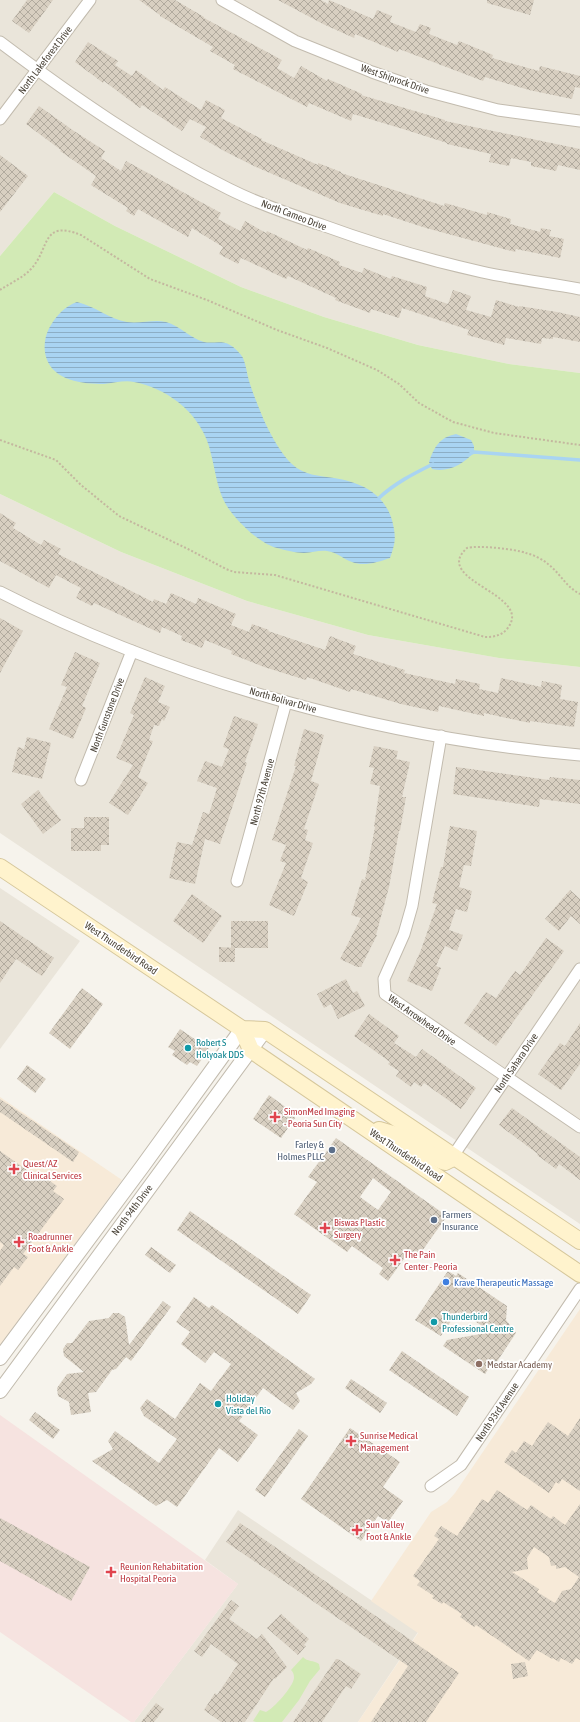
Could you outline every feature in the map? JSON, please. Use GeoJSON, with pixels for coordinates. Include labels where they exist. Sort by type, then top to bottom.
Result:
{"type":"FeatureCollection","features":[{"type":"Feature","properties":{"kind":"main road","name":"West Thunderbird Road"},"geometry":{"type":"LineString","coordinates":[[0,867],[242,1029]]}},
{"type":"Feature","properties":{"kind":"main road"},"geometry":{"type":"LineString","coordinates":[[251,1050],[242,1029],[265,1030],[580,1241]]}},
{"type":"Feature","properties":{"kind":"main road","name":"West Thunderbird Road"},"geometry":{"type":"LineString","coordinates":[[251,1050],[580,1274]]}},
{"type":"Feature","properties":{"kind":"main road"},"geometry":{"type":"LineString","coordinates":[[364,1126],[396,1135],[442,1161],[450,1160],[453,1156]]}},
{"type":"Feature","properties":{"kind":"street","name":"North Lakeforest Drive"},"geometry":{"type":"LineString","coordinates":[[0,119],[90,0]]}},
{"type":"Feature","properties":{"kind":"street","name":"West Shiprock Drive"},"geometry":{"type":"LineString","coordinates":[[222,0],[295,41],[372,72],[426,91],[498,110],[580,121]]}},
{"type":"Feature","properties":{"kind":"street","name":"North Cameo Drive"},"geometry":{"type":"LineString","coordinates":[[0,42],[37,71],[107,119],[175,160],[230,190],[287,213],[383,246],[482,272],[580,289]]}},
{"type":"Feature","properties":{"kind":"street","name":"North Bolivar Drive"},"geometry":{"type":"LineString","coordinates":[[0,592],[32,608],[132,651],[207,678],[286,702],[358,720],[441,736],[534,751],[580,755]]}},
{"type":"Feature","properties":{"kind":"street","name":"North Gunstone Drive"},"geometry":{"type":"LineString","coordinates":[[81,780],[132,651]]}},
{"type":"Feature","properties":{"kind":"street","name":"North 97th Avenue"},"geometry":{"type":"LineString","coordinates":[[237,882],[286,702]]}},
{"type":"Feature","properties":{"kind":"street","name":"West Arrowhead Drive"},"geometry":{"type":"LineString","coordinates":[[441,736],[412,906],[404,934],[384,980],[385,994],[580,1127]]}},
{"type":"Feature","properties":{"kind":"street","name":"North Sahara Drive"},"geometry":{"type":"LineString","coordinates":[[453,1156],[580,969]]}},
{"type":"Feature","properties":{"kind":"street","name":"North 94th Drive"},"geometry":{"type":"LineString","coordinates":[[0,1358],[142,1167],[242,1029]]}},
{"type":"Feature","properties":{"kind":"street","name":"North 94th Drive"},"geometry":{"type":"LineString","coordinates":[[2,1382],[157,1178],[265,1030]]}},
{"type":"Feature","properties":{"kind":"street"},"geometry":{"type":"LineString","coordinates":[[185,1108],[199,1119]]}},
{"type":"Feature","properties":{"kind":"street"},"geometry":{"type":"LineString","coordinates":[[142,1167],[157,1178]]}},
{"type":"Feature","properties":{"kind":"street","name":"North 93rd Avenue"},"geometry":{"type":"LineString","coordinates":[[432,1486],[461,1465],[580,1289]]}},
{"type":"Feature","properties":{"kind":"path"},"geometry":{"type":"LineString","coordinates":[[0,290],[30,270],[38,261],[45,241],[49,236],[62,230],[73,232],[81,235],[150,279],[207,300],[277,330],[327,348],[377,370],[399,384],[419,403],[453,422],[494,433],[580,444]]}},
{"type":"Feature","properties":{"kind":"path"},"geometry":{"type":"LineString","coordinates":[[0,440],[56,460],[81,485],[120,516],[219,566],[234,572],[275,575],[484,637],[500,635],[505,631],[511,619],[511,613],[497,595],[466,576],[460,563],[461,557],[467,548],[478,547],[518,551],[534,556],[548,564],[570,588],[580,594]]}},
{"type":"Feature","properties":{"kind":"shaded area"},"geometry":{"type":"Polygon","coordinates":[[[0,0],[580,0],[580,373],[509,364],[418,345],[324,317],[241,287],[115,226],[54,192],[0,256],[0,0]]]}},
{"type":"Feature","properties":{"kind":"shaded area"},"geometry":{"type":"Polygon","coordinates":[[[0,494],[121,552],[247,601],[368,635],[499,658],[580,667],[580,1224],[0,833],[0,494]]]}},
{"type":"Feature","properties":{"kind":"shaded area"},"geometry":{"type":"Polygon","coordinates":[[[0,888],[80,941],[0,1049],[0,888]]]}},
{"type":"Feature","properties":{"kind":"shaded area"},"geometry":{"type":"Polygon","coordinates":[[[0,1097],[122,1180],[0,1346],[0,1097]]]}},
{"type":"Feature","properties":{"kind":"shaded area"},"geometry":{"type":"Polygon","coordinates":[[[580,1309],[580,1722],[358,1722],[418,1633],[371,1601],[431,1512],[447,1502],[455,1493],[580,1309]]]}},
{"type":"Feature","properties":{"kind":"shaded area","name":"Reunion Rehabiitation Hospital Peoria"},"geometry":{"type":"Polygon","coordinates":[[[0,1415],[238,1584],[134,1722],[131,1722],[0,1632],[0,1415]]]}},
{"type":"Feature","properties":{"kind":"shaded area"},"geometry":{"type":"Polygon","coordinates":[[[238,1510],[418,1632],[358,1722],[134,1722],[238,1584],[205,1560],[238,1510]]]}},
{"type":"Feature","properties":{"kind":"green space"},"geometry":{"type":"Polygon","coordinates":[[[54,192],[115,226],[241,287],[324,317],[418,345],[509,364],[580,373],[580,667],[499,658],[368,635],[247,601],[121,552],[0,494],[0,256],[54,192]]]}},
{"type":"Feature","properties":{"kind":"green space"},"geometry":{"type":"Polygon","coordinates":[[[303,1657],[306,1660],[319,1664],[320,1669],[282,1722],[253,1721],[260,1710],[266,1712],[269,1710],[287,1692],[294,1678],[291,1670],[303,1657]]]}},
{"type":"Feature","properties":{"kind":"water"},"geometry":{"type":"Polygon","coordinates":[[[77,302],[127,322],[166,322],[204,342],[224,343],[233,347],[243,358],[257,404],[266,424],[288,460],[296,468],[306,473],[353,482],[362,486],[370,490],[383,503],[392,520],[394,530],[395,539],[390,558],[361,564],[349,561],[337,554],[327,551],[301,553],[273,547],[266,544],[251,533],[226,505],[216,478],[207,439],[195,419],[184,407],[168,395],[146,385],[131,381],[104,384],[78,382],[62,376],[50,365],[46,357],[45,349],[47,332],[53,321],[62,311],[77,302]]]}},
{"type":"Feature","properties":{"kind":"water"},"geometry":{"type":"Polygon","coordinates":[[[456,434],[471,440],[474,446],[474,452],[461,464],[450,469],[432,469],[429,462],[438,444],[450,435],[456,434]]]}},
{"type":"Feature","properties":{"kind":"building"},"geometry":{"type":"Polygon","coordinates":[[[27,0],[53,0],[29,33],[12,21],[27,0]]]}},
{"type":"Feature","properties":{"kind":"building"},"geometry":{"type":"Polygon","coordinates":[[[139,0],[175,0],[204,18],[282,60],[277,68],[294,78],[301,66],[327,81],[328,79],[362,94],[361,95],[445,121],[580,149],[580,170],[558,165],[556,171],[531,166],[531,162],[511,158],[509,166],[489,162],[491,154],[447,144],[353,114],[351,121],[309,103],[307,107],[233,69],[235,65],[210,51],[213,47],[160,16],[139,0]]]}},
{"type":"Feature","properties":{"kind":"building"},"geometry":{"type":"Polygon","coordinates":[[[278,0],[321,0],[328,4],[329,0],[373,19],[377,10],[392,16],[390,22],[416,32],[420,24],[431,28],[429,34],[457,45],[459,41],[493,55],[492,58],[539,71],[540,66],[580,76],[580,88],[575,87],[572,99],[529,90],[485,77],[483,81],[399,49],[398,52],[355,34],[354,38],[323,24],[278,0]]]}},
{"type":"Feature","properties":{"kind":"building"},"geometry":{"type":"Polygon","coordinates":[[[487,0],[534,0],[530,15],[487,3],[487,0]]]}},
{"type":"Feature","properties":{"kind":"building"},"geometry":{"type":"Polygon","coordinates":[[[88,42],[118,61],[115,65],[132,76],[136,70],[163,90],[165,87],[201,110],[206,100],[225,110],[221,118],[262,139],[261,140],[318,165],[318,163],[341,173],[444,206],[445,203],[487,215],[487,212],[511,219],[510,224],[540,232],[541,228],[551,230],[549,236],[564,239],[560,258],[516,249],[515,252],[426,228],[383,214],[383,216],[340,203],[256,167],[200,137],[206,127],[190,119],[182,131],[142,105],[140,108],[104,81],[103,83],[75,62],[88,42]]]}},
{"type":"Feature","properties":{"kind":"building"},"geometry":{"type":"Polygon","coordinates":[[[39,106],[105,151],[101,158],[121,171],[126,161],[221,213],[218,219],[240,231],[245,221],[266,233],[267,231],[307,250],[308,248],[340,262],[339,265],[362,273],[364,268],[391,279],[392,276],[427,287],[425,296],[448,304],[453,290],[471,296],[466,310],[491,317],[496,300],[519,307],[557,312],[580,317],[580,342],[553,337],[553,339],[542,338],[541,344],[506,338],[504,345],[467,335],[469,330],[402,308],[399,318],[371,309],[370,313],[335,300],[336,298],[288,276],[286,279],[241,258],[238,264],[219,254],[223,247],[192,228],[188,237],[138,209],[134,216],[126,211],[128,208],[91,185],[96,176],[60,151],[61,150],[26,124],[39,106]]]}},
{"type":"Feature","properties":{"kind":"building"},"geometry":{"type":"Polygon","coordinates":[[[0,155],[28,176],[0,212],[0,155]]]}},
{"type":"Feature","properties":{"kind":"building"},"geometry":{"type":"Polygon","coordinates":[[[0,513],[16,523],[13,528],[41,545],[44,540],[61,549],[58,554],[153,602],[154,599],[166,604],[171,593],[196,604],[198,598],[236,614],[231,625],[249,632],[252,624],[269,630],[268,631],[325,650],[330,636],[356,646],[353,654],[405,670],[404,673],[455,684],[456,679],[480,684],[479,689],[498,693],[501,678],[541,687],[542,681],[562,685],[560,699],[578,702],[574,727],[530,721],[530,723],[484,713],[484,716],[439,706],[438,712],[401,704],[351,689],[350,692],[307,677],[306,680],[264,667],[231,654],[232,651],[205,640],[202,648],[181,640],[182,636],[162,627],[160,633],[94,603],[92,606],[76,598],[81,588],[56,575],[49,588],[0,561],[0,513]]]}},
{"type":"Feature","properties":{"kind":"building"},"geometry":{"type":"Polygon","coordinates":[[[0,618],[23,631],[0,673],[0,618]]]}},
{"type":"Feature","properties":{"kind":"building"},"geometry":{"type":"Polygon","coordinates":[[[75,652],[100,663],[82,706],[86,708],[73,739],[49,729],[67,687],[61,685],[75,652]]]}},
{"type":"Feature","properties":{"kind":"building"},"geometry":{"type":"Polygon","coordinates":[[[145,677],[165,686],[158,702],[170,707],[164,721],[162,719],[159,726],[154,725],[149,740],[153,741],[138,777],[148,783],[128,815],[109,803],[133,765],[116,758],[134,715],[130,713],[145,677]]]}},
{"type":"Feature","properties":{"kind":"building"},"geometry":{"type":"Polygon","coordinates":[[[234,716],[258,724],[245,762],[247,763],[220,844],[205,839],[195,884],[169,878],[177,842],[192,845],[203,812],[209,814],[217,788],[197,781],[205,761],[222,767],[229,749],[223,747],[234,716]]]}},
{"type":"Feature","properties":{"kind":"building"},"geometry":{"type":"Polygon","coordinates":[[[304,729],[324,735],[311,781],[319,784],[304,829],[308,830],[305,840],[313,843],[301,878],[308,882],[294,916],[269,905],[286,863],[280,861],[286,845],[272,840],[296,766],[294,766],[304,729]]]}},
{"type":"Feature","properties":{"kind":"building"},"geometry":{"type":"Polygon","coordinates":[[[27,737],[51,743],[42,779],[12,772],[18,747],[24,749],[27,737]]]}},
{"type":"Feature","properties":{"kind":"building"},"geometry":{"type":"Polygon","coordinates":[[[374,746],[398,751],[396,759],[410,762],[402,797],[406,797],[400,831],[389,887],[377,935],[361,967],[357,967],[340,959],[361,918],[351,915],[362,879],[365,880],[375,827],[380,786],[370,784],[374,768],[369,767],[374,746]]]}},
{"type":"Feature","properties":{"kind":"building"},"geometry":{"type":"Polygon","coordinates":[[[456,767],[549,780],[550,777],[580,780],[580,804],[540,799],[539,807],[453,794],[456,767]]]}},
{"type":"Feature","properties":{"kind":"building"},"geometry":{"type":"Polygon","coordinates":[[[38,790],[61,820],[43,834],[21,804],[38,790]]]}},
{"type":"Feature","properties":{"kind":"building"},"geometry":{"type":"Polygon","coordinates":[[[84,817],[109,817],[109,845],[101,845],[101,851],[71,851],[71,828],[84,828],[84,817]]]}},
{"type":"Feature","properties":{"kind":"building"},"geometry":{"type":"Polygon","coordinates":[[[450,826],[477,831],[471,866],[464,865],[459,887],[472,891],[467,912],[456,909],[449,930],[463,935],[457,951],[445,946],[436,966],[441,968],[432,991],[407,981],[421,950],[437,904],[432,903],[441,867],[443,867],[450,826]]]}},
{"type":"Feature","properties":{"kind":"building"},"geometry":{"type":"Polygon","coordinates":[[[570,890],[580,899],[580,924],[571,916],[559,931],[545,919],[570,890]]]}},
{"type":"Feature","properties":{"kind":"building"},"geometry":{"type":"Polygon","coordinates":[[[192,894],[222,916],[203,943],[173,921],[192,894]]]}},
{"type":"Feature","properties":{"kind":"building"},"geometry":{"type":"Polygon","coordinates":[[[0,921],[54,958],[42,976],[16,959],[0,983],[0,921]]]}},
{"type":"Feature","properties":{"kind":"building"},"geometry":{"type":"Polygon","coordinates":[[[231,921],[268,921],[268,948],[231,948],[231,921]]]}},
{"type":"Feature","properties":{"kind":"building"},"geometry":{"type":"Polygon","coordinates":[[[546,938],[564,951],[496,1046],[464,1023],[486,992],[496,998],[515,971],[520,975],[546,938]]]}},
{"type":"Feature","properties":{"kind":"building"},"geometry":{"type":"Polygon","coordinates":[[[219,947],[235,948],[235,962],[219,962],[219,947]]]}},
{"type":"Feature","properties":{"kind":"building"},"geometry":{"type":"Polygon","coordinates":[[[346,979],[353,993],[357,991],[365,1006],[338,1019],[331,1004],[324,1008],[317,994],[346,979]]]}},
{"type":"Feature","properties":{"kind":"building"},"geometry":{"type":"Polygon","coordinates":[[[82,988],[103,1004],[70,1049],[49,1033],[82,988]]]}},
{"type":"Feature","properties":{"kind":"building"},"geometry":{"type":"Polygon","coordinates":[[[369,1014],[399,1036],[394,1043],[416,1057],[422,1049],[476,1088],[461,1109],[424,1083],[421,1087],[414,1082],[411,1087],[396,1076],[399,1071],[388,1064],[390,1062],[354,1036],[369,1014]]]}},
{"type":"Feature","properties":{"kind":"building"},"geometry":{"type":"Polygon","coordinates":[[[580,1023],[580,1064],[561,1090],[538,1074],[560,1043],[565,1046],[580,1023]]]}},
{"type":"Feature","properties":{"kind":"building","name":"Robert S Holyoak DDS"},"geometry":{"type":"Polygon","coordinates":[[[180,1029],[209,1049],[197,1066],[190,1062],[187,1065],[172,1055],[175,1051],[168,1047],[180,1029]]]}},
{"type":"Feature","properties":{"kind":"building"},"geometry":{"type":"Polygon","coordinates":[[[27,1065],[46,1079],[35,1093],[17,1079],[27,1065]]]}},
{"type":"Feature","properties":{"kind":"building","name":"SimonMed Imaging - Peoria Sun City"},"geometry":{"type":"Polygon","coordinates":[[[269,1095],[295,1114],[295,1118],[281,1138],[253,1119],[269,1095]]]}},
{"type":"Feature","properties":{"kind":"building"},"geometry":{"type":"Polygon","coordinates":[[[0,1099],[79,1152],[73,1162],[0,1112],[0,1099]]]}},
{"type":"Feature","properties":{"kind":"building"},"geometry":{"type":"Polygon","coordinates":[[[512,1108],[580,1157],[580,1180],[559,1164],[556,1169],[499,1125],[512,1108]]]}},
{"type":"Feature","properties":{"kind":"building"},"geometry":{"type":"Polygon","coordinates":[[[336,1138],[447,1216],[417,1258],[408,1253],[388,1281],[379,1274],[383,1268],[352,1246],[347,1252],[294,1214],[317,1182],[308,1177],[336,1138]],[[373,1178],[360,1197],[378,1210],[391,1192],[373,1178]]]}},
{"type":"Feature","properties":{"kind":"building"},"geometry":{"type":"Polygon","coordinates":[[[0,1151],[38,1178],[40,1174],[57,1186],[53,1191],[64,1199],[23,1254],[28,1257],[18,1270],[14,1267],[0,1286],[0,1251],[4,1245],[0,1242],[0,1151]]]}},
{"type":"Feature","properties":{"kind":"building"},"geometry":{"type":"Polygon","coordinates":[[[190,1211],[311,1295],[298,1314],[177,1230],[190,1211]]]}},
{"type":"Feature","properties":{"kind":"building"},"geometry":{"type":"Polygon","coordinates":[[[151,1247],[176,1265],[170,1273],[145,1255],[151,1247]]]}},
{"type":"Feature","properties":{"kind":"building","name":"Thunderbird Professional Centre"},"geometry":{"type":"Polygon","coordinates":[[[448,1271],[456,1276],[458,1273],[507,1306],[506,1320],[516,1333],[492,1369],[489,1368],[485,1374],[443,1346],[447,1340],[492,1332],[460,1312],[459,1314],[457,1312],[441,1336],[415,1320],[448,1271]]]}},
{"type":"Feature","properties":{"kind":"building","name":"Holiday Vista del Rio"},"geometry":{"type":"Polygon","coordinates":[[[194,1297],[209,1308],[212,1305],[315,1379],[311,1384],[296,1393],[300,1401],[293,1410],[263,1388],[239,1421],[258,1435],[238,1462],[219,1448],[177,1507],[167,1500],[156,1506],[92,1461],[113,1449],[108,1441],[115,1431],[159,1463],[177,1439],[144,1416],[140,1408],[147,1399],[175,1419],[200,1383],[211,1391],[231,1364],[214,1352],[205,1363],[181,1344],[190,1332],[176,1322],[194,1297]]]}},
{"type":"Feature","properties":{"kind":"building"},"geometry":{"type":"Polygon","coordinates":[[[163,1301],[171,1307],[131,1361],[126,1357],[116,1369],[112,1370],[96,1392],[88,1393],[91,1412],[71,1415],[69,1402],[58,1396],[57,1388],[67,1374],[84,1372],[64,1356],[63,1349],[67,1343],[72,1343],[89,1321],[109,1318],[113,1313],[119,1313],[125,1317],[129,1345],[163,1301]]]}},
{"type":"Feature","properties":{"kind":"building"},"geometry":{"type":"Polygon","coordinates":[[[402,1351],[469,1397],[457,1416],[389,1370],[402,1351]]]}},
{"type":"Feature","properties":{"kind":"building"},"geometry":{"type":"Polygon","coordinates":[[[351,1379],[387,1403],[380,1413],[345,1388],[351,1379]]]}},
{"type":"Feature","properties":{"kind":"building"},"geometry":{"type":"Polygon","coordinates":[[[35,1412],[60,1430],[53,1439],[29,1420],[35,1412]]]}},
{"type":"Feature","properties":{"kind":"building"},"geometry":{"type":"Polygon","coordinates":[[[580,1418],[580,1491],[562,1479],[559,1484],[556,1482],[549,1493],[504,1462],[512,1450],[516,1453],[524,1441],[532,1446],[548,1422],[568,1436],[580,1418]]]}},
{"type":"Feature","properties":{"kind":"building"},"geometry":{"type":"Polygon","coordinates":[[[350,1428],[400,1462],[383,1487],[403,1501],[388,1522],[378,1516],[361,1541],[301,1499],[350,1428]]]}},
{"type":"Feature","properties":{"kind":"building"},"geometry":{"type":"Polygon","coordinates":[[[299,1429],[308,1436],[265,1497],[255,1490],[299,1429]]]}},
{"type":"Feature","properties":{"kind":"building"},"geometry":{"type":"Polygon","coordinates":[[[497,1490],[527,1510],[531,1505],[551,1519],[553,1516],[565,1525],[580,1504],[580,1660],[576,1658],[572,1664],[561,1658],[559,1662],[537,1650],[529,1661],[476,1625],[474,1627],[460,1617],[462,1614],[443,1602],[442,1604],[432,1598],[434,1596],[417,1585],[420,1581],[413,1576],[439,1539],[434,1536],[441,1526],[457,1536],[482,1499],[488,1503],[497,1490]],[[534,1547],[527,1558],[528,1569],[512,1572],[539,1589],[537,1592],[555,1603],[562,1591],[571,1589],[579,1577],[565,1567],[556,1569],[556,1565],[551,1566],[549,1557],[534,1547]]]}},
{"type":"Feature","properties":{"kind":"building"},"geometry":{"type":"Polygon","coordinates":[[[0,1518],[90,1567],[71,1601],[0,1561],[0,1518]]]}},
{"type":"Feature","properties":{"kind":"building"},"geometry":{"type":"Polygon","coordinates":[[[240,1523],[459,1673],[426,1722],[371,1722],[408,1666],[226,1542],[240,1523]]]}},
{"type":"Feature","properties":{"kind":"building"},"geometry":{"type":"Polygon","coordinates":[[[231,1600],[239,1606],[229,1619],[257,1639],[262,1634],[287,1667],[275,1679],[274,1678],[245,1722],[221,1722],[204,1710],[215,1693],[217,1695],[238,1664],[211,1644],[202,1657],[194,1651],[231,1600]]]}},
{"type":"Feature","properties":{"kind":"building"},"geometry":{"type":"Polygon","coordinates":[[[281,1614],[309,1639],[304,1645],[306,1646],[298,1655],[267,1628],[281,1614]]]}},
{"type":"Feature","properties":{"kind":"building"},"geometry":{"type":"Polygon","coordinates":[[[336,1659],[361,1674],[351,1689],[346,1686],[322,1722],[293,1722],[336,1659]]]}},
{"type":"Feature","properties":{"kind":"building"},"geometry":{"type":"Polygon","coordinates":[[[525,1662],[528,1676],[513,1679],[511,1664],[525,1662]]]}},
{"type":"Feature","properties":{"kind":"building"},"geometry":{"type":"Polygon","coordinates":[[[156,1703],[164,1709],[154,1722],[141,1722],[156,1703]]]}},
{"type":"Feature","properties":{"kind":"waterway"},"geometry":{"type":"LineString","coordinates":[[470,454],[474,452],[580,460]]}},
{"type":"Feature","properties":{"kind":"waterway"},"geometry":{"type":"LineString","coordinates":[[379,498],[398,483],[433,464]]}},
{"type":"Feature","properties":{"kind":"place","name":"Robert S Holyoak DDS"},"geometry":{"type":"Point","coordinates":[188,1048]}},
{"type":"Feature","properties":{"kind":"place","name":"SimonMed Imaging - Peoria Sun City"},"geometry":{"type":"Point","coordinates":[275,1117]}},
{"type":"Feature","properties":{"kind":"place","name":"Farley & Holmes PLLC"},"geometry":{"type":"Point","coordinates":[332,1150]}},
{"type":"Feature","properties":{"kind":"place","name":"Quest/AZ Clinical Services"},"geometry":{"type":"Point","coordinates":[14,1169]}},
{"type":"Feature","properties":{"kind":"place","name":"Farmers Insurance"},"geometry":{"type":"Point","coordinates":[434,1220]}},
{"type":"Feature","properties":{"kind":"place","name":"Biswas Plastic Surgery"},"geometry":{"type":"Point","coordinates":[325,1228]}},
{"type":"Feature","properties":{"kind":"place","name":"Roadrunner Foot & Ankle"},"geometry":{"type":"Point","coordinates":[19,1242]}},
{"type":"Feature","properties":{"kind":"place","name":"The Pain Center - Peoria"},"geometry":{"type":"Point","coordinates":[395,1260]}},
{"type":"Feature","properties":{"kind":"place","name":"Krave Therapeutic Massage"},"geometry":{"type":"Point","coordinates":[446,1282]}},
{"type":"Feature","properties":{"kind":"place","name":"Thunderbird Professional Centre"},"geometry":{"type":"Point","coordinates":[434,1322]}},
{"type":"Feature","properties":{"kind":"place","name":"Medstar Academy"},"geometry":{"type":"Point","coordinates":[479,1364]}},
{"type":"Feature","properties":{"kind":"place","name":"Holiday Vista del Rio"},"geometry":{"type":"Point","coordinates":[218,1404]}},
{"type":"Feature","properties":{"kind":"place","name":"Sunrise Medical Management"},"geometry":{"type":"Point","coordinates":[351,1441]}},
{"type":"Feature","properties":{"kind":"place","name":"Sun Valley Foot & Ankle"},"geometry":{"type":"Point","coordinates":[357,1530]}},
{"type":"Feature","properties":{"kind":"place","name":"Reunion Rehabiitation Hospital Peoria"},"geometry":{"type":"Point","coordinates":[111,1572]}}]}
